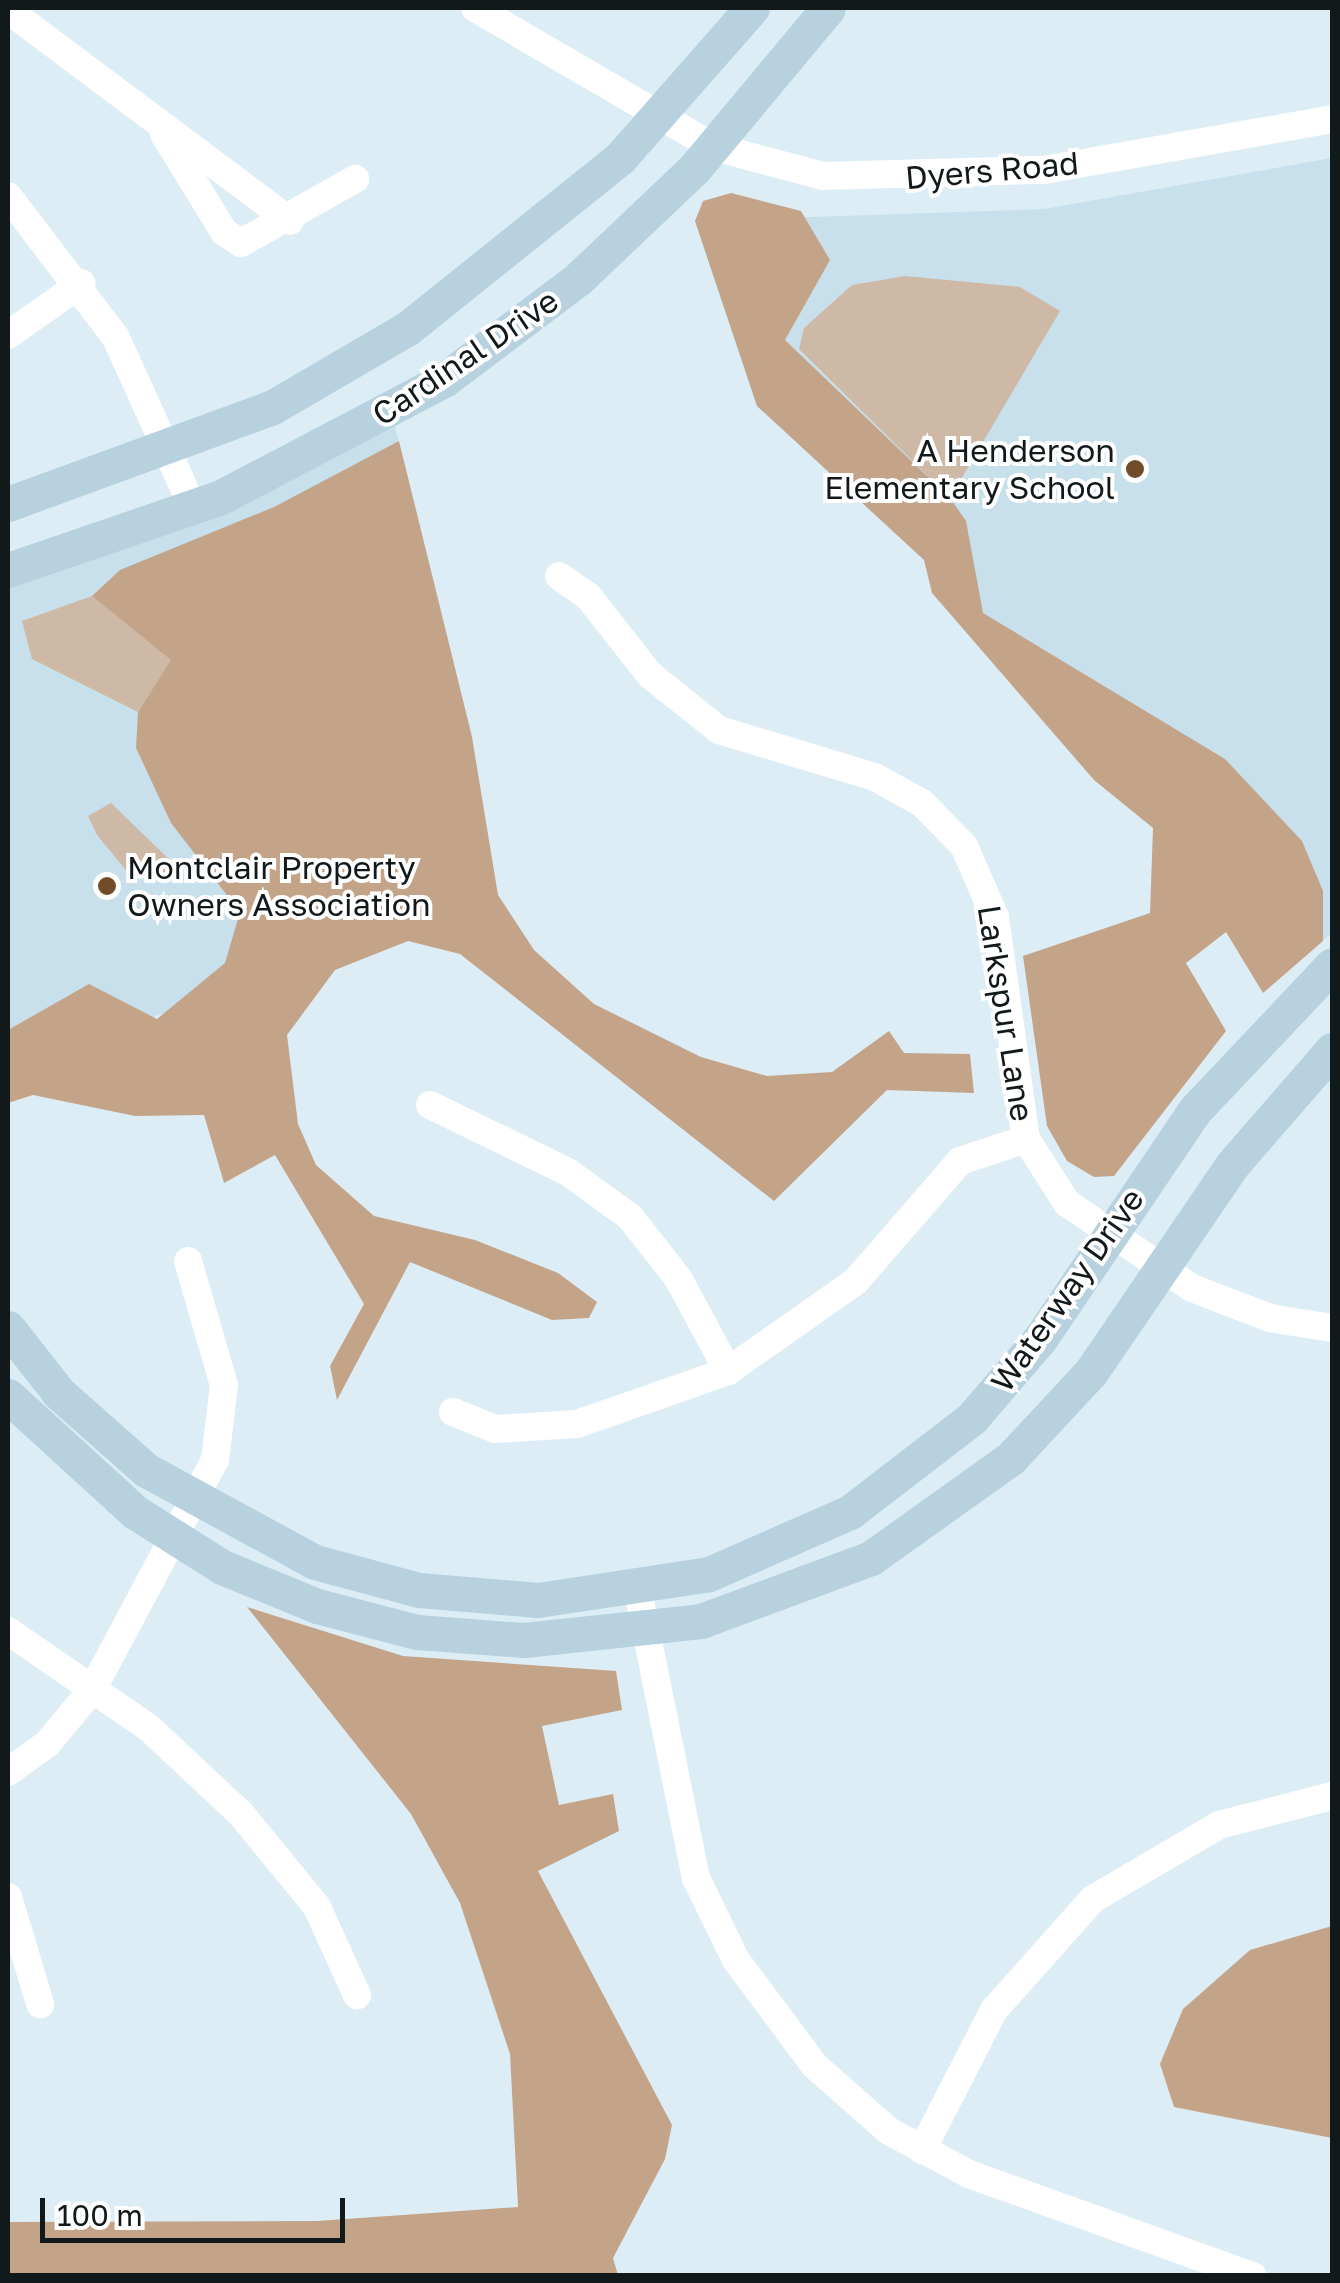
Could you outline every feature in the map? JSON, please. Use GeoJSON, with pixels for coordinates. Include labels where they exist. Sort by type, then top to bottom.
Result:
{"type":"FeatureCollection","features":[{"type":"Feature","properties":{"kind":"main road","name":"Cardinal Drive"},"geometry":{"type":"LineString","coordinates":[[8,504],[170,452],[286,400],[408,328],[542,228],[660,116],[752,8]]}},
{"type":"Feature","properties":{"kind":"main road","name":"Cardinal Drive"},"geometry":{"type":"LineString","coordinates":[[8,570],[193,508],[299,462],[444,380],[578,279],[714,147],[828,8]]}},
{"type":"Feature","properties":{"kind":"main road","name":"Waterway Drive"},"geometry":{"type":"LineString","coordinates":[[8,1328],[101,1434],[194,1503],[316,1562],[419,1590],[538,1600],[638,1591],[750,1560],[897,1481],[1008,1380],[1206,1097],[1332,965]]}},
{"type":"Feature","properties":{"kind":"main road","name":"Waterway Drive"},"geometry":{"type":"LineString","coordinates":[[8,1396],[84,1473],[176,1540],[256,1584],[416,1632],[524,1640],[646,1631],[767,1603],[930,1522],[1053,1416],[1232,1165],[1332,1050]]}},
{"type":"Feature","properties":{"kind":"street","name":"Dyers Road"},"geometry":{"type":"LineString","coordinates":[[474,8],[504,15],[714,147],[823,176],[894,180],[1044,170],[1332,119]]}},
{"type":"Feature","properties":{"kind":"street"},"geometry":{"type":"LineString","coordinates":[[8,10],[290,221]]}},
{"type":"Feature","properties":{"kind":"street"},"geometry":{"type":"LineString","coordinates":[[156,121],[232,240],[250,243],[355,179]]}},
{"type":"Feature","properties":{"kind":"street"},"geometry":{"type":"LineString","coordinates":[[8,196],[82,283],[170,452],[193,508]]}},
{"type":"Feature","properties":{"kind":"street"},"geometry":{"type":"LineString","coordinates":[[8,334],[82,283]]}},
{"type":"Feature","properties":{"kind":"street","name":"Larkspur Lane"},"geometry":{"type":"LineString","coordinates":[[559,576],[588,596],[650,675],[719,730],[875,777],[944,822],[974,861],[995,917],[1026,1138],[1050,1185],[1161,1269],[1230,1306],[1332,1328]]}},
{"type":"Feature","properties":{"kind":"street"},"geometry":{"type":"LineString","coordinates":[[430,1105],[568,1172],[630,1217],[678,1278],[728,1372]]}},
{"type":"Feature","properties":{"kind":"street"},"geometry":{"type":"LineString","coordinates":[[454,1412],[495,1429],[577,1424],[728,1372],[856,1281],[960,1161],[1026,1138]]}},
{"type":"Feature","properties":{"kind":"street"},"geometry":{"type":"LineString","coordinates":[[8,1772],[46,1744],[92,1690],[194,1503],[225,1412],[188,1260]]}},
{"type":"Feature","properties":{"kind":"street"},"geometry":{"type":"LineString","coordinates":[[638,1591],[681,1833],[709,1910],[815,2066],[922,2150],[1032,2201],[1253,2276]]}},
{"type":"Feature","properties":{"kind":"street"},"geometry":{"type":"LineString","coordinates":[[8,1631],[149,1728],[241,1814],[316,1907],[358,1995]]}},
{"type":"Feature","properties":{"kind":"street"},"geometry":{"type":"LineString","coordinates":[[922,2150],[994,2010],[1093,1898],[1218,1826],[1332,1796]]}},
{"type":"Feature","properties":{"kind":"street"},"geometry":{"type":"LineString","coordinates":[[8,1898],[40,2004]]}},
{"type":"Feature","properties":{"kind":"shaded area"},"geometry":{"type":"Polygon","coordinates":[[[1332,158],[1332,933],[1323,941],[1323,891],[1037,663],[757,406],[695,221],[1044,209],[1332,158]]]}},
{"type":"Feature","properties":{"kind":"shaded area"},"geometry":{"type":"Polygon","coordinates":[[[731,193],[801,211],[830,260],[785,340],[950,498],[966,521],[983,613],[1225,759],[1302,841],[1323,891],[1323,941],[1263,993],[1226,932],[1186,963],[1226,1031],[1114,1176],[1094,1177],[1067,1161],[1047,1126],[1023,956],[1150,913],[1153,828],[1094,780],[932,593],[924,560],[757,406],[695,221],[703,201],[731,193]]]}},
{"type":"Feature","properties":{"kind":"shaded area"},"geometry":{"type":"Polygon","coordinates":[[[905,276],[1020,287],[1060,311],[950,498],[799,349],[804,328],[852,285],[905,276]]]}},
{"type":"Feature","properties":{"kind":"shaded area"},"geometry":{"type":"Polygon","coordinates":[[[394,423],[472,737],[479,915],[8,1062],[8,581],[394,423]]]}},
{"type":"Feature","properties":{"kind":"shaded area"},"geometry":{"type":"Polygon","coordinates":[[[399,441],[472,737],[498,895],[534,950],[594,1004],[701,1057],[767,1076],[832,1072],[889,1031],[904,1053],[970,1054],[974,1093],[887,1090],[774,1201],[460,954],[408,941],[335,970],[287,1035],[298,1124],[316,1165],[374,1216],[475,1240],[558,1273],[597,1302],[589,1318],[552,1320],[410,1262],[337,1400],[330,1366],[364,1304],[275,1155],[224,1183],[204,1115],[135,1116],[33,1095],[8,1103],[8,1030],[89,984],[157,1019],[225,963],[240,912],[171,823],[136,748],[138,712],[171,660],[92,596],[120,570],[274,507],[399,441]]]}},
{"type":"Feature","properties":{"kind":"shaded area"},"geometry":{"type":"Polygon","coordinates":[[[92,596],[172,660],[138,712],[32,659],[22,621],[92,596]]]}},
{"type":"Feature","properties":{"kind":"shaded area"},"geometry":{"type":"Polygon","coordinates":[[[111,803],[176,866],[162,879],[130,875],[97,835],[88,816],[111,803]]]}},
{"type":"Feature","properties":{"kind":"shaded area"},"geometry":{"type":"Polygon","coordinates":[[[247,1607],[403,1656],[616,1671],[622,1710],[542,1726],[559,1805],[613,1794],[619,1831],[538,1871],[672,2125],[665,2159],[613,2258],[618,2275],[8,2275],[8,2222],[317,2221],[518,2207],[510,2054],[460,1903],[411,1814],[247,1607]]]}},
{"type":"Feature","properties":{"kind":"shaded area"},"geometry":{"type":"Polygon","coordinates":[[[1332,1926],[1332,2138],[1174,2107],[1160,2064],[1183,2009],[1250,1950],[1332,1926]]]}},
{"type":"Feature","properties":{"kind":"place","name":"A Henderson Elementary School"},"geometry":{"type":"Point","coordinates":[1135,469]}},
{"type":"Feature","properties":{"kind":"place","name":"Montclair Property Owners Association"},"geometry":{"type":"Point","coordinates":[107,886]}}]}
